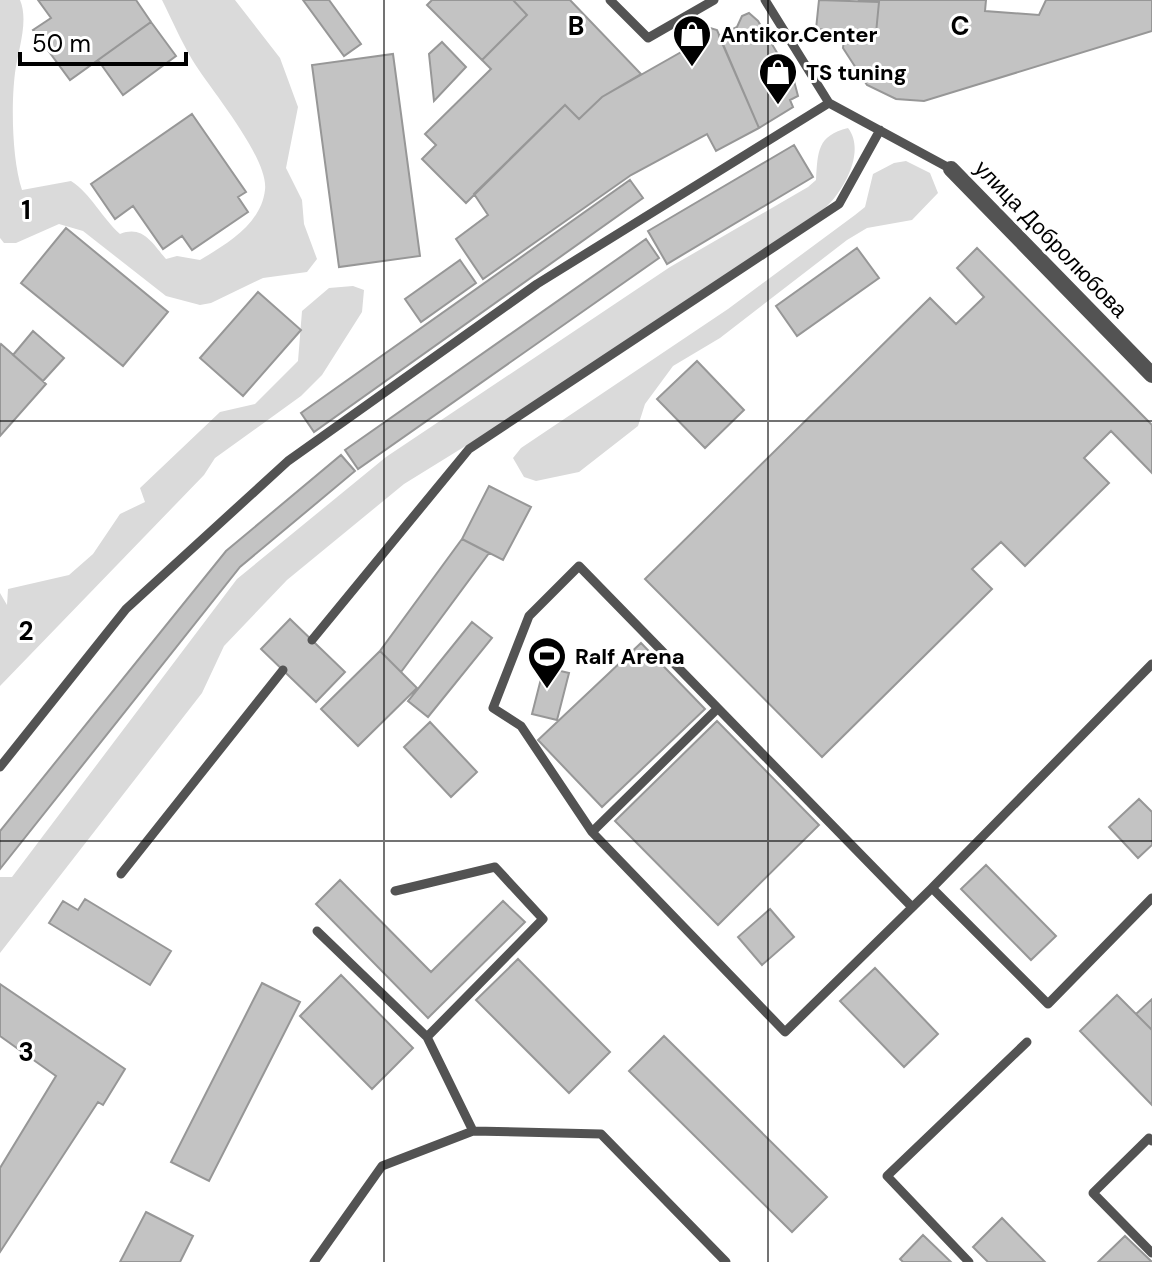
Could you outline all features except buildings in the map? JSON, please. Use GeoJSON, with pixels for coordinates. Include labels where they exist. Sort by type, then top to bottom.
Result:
{"type":"FeatureCollection","features":[{"type":"Feature","properties":{"kind":"street","name":"улица Добролюбова"},"geometry":{"type":"LineString","coordinates":[[951,169],[1152,375]]}},
{"type":"Feature","properties":{"kind":"lane"},"geometry":{"type":"LineString","coordinates":[[610,0],[648,38],[714,0]]}},
{"type":"Feature","properties":{"kind":"lane"},"geometry":{"type":"LineString","coordinates":[[765,0],[829,103],[951,169]]}},
{"type":"Feature","properties":{"kind":"lane"},"geometry":{"type":"LineString","coordinates":[[0,767],[126,609],[288,461],[537,284],[829,103]]}},
{"type":"Feature","properties":{"kind":"lane"},"geometry":{"type":"LineString","coordinates":[[312,640],[469,449],[839,204],[880,130]]}},
{"type":"Feature","properties":{"kind":"lane"},"geometry":{"type":"LineString","coordinates":[[912,907],[579,566],[529,616],[493,708],[521,726],[592,832],[785,1032],[932,888],[1152,664]]}},
{"type":"Feature","properties":{"kind":"lane"},"geometry":{"type":"LineString","coordinates":[[121,874],[283,670]]}},
{"type":"Feature","properties":{"kind":"lane"},"geometry":{"type":"LineString","coordinates":[[592,832],[717,709]]}},
{"type":"Feature","properties":{"kind":"lane"},"geometry":{"type":"LineString","coordinates":[[395,891],[495,867],[543,919],[427,1037]]}},
{"type":"Feature","properties":{"kind":"lane"},"geometry":{"type":"LineString","coordinates":[[932,888],[1048,1004],[1152,898]]}},
{"type":"Feature","properties":{"kind":"lane"},"geometry":{"type":"LineString","coordinates":[[317,931],[427,1037],[473,1131]]}},
{"type":"Feature","properties":{"kind":"lane"},"geometry":{"type":"LineString","coordinates":[[969,1262],[887,1176],[1027,1042]]}},
{"type":"Feature","properties":{"kind":"lane"},"geometry":{"type":"LineString","coordinates":[[314,1262],[382,1166],[473,1131],[601,1134],[726,1262]]}},
{"type":"Feature","properties":{"kind":"lane"},"geometry":{"type":"LineString","coordinates":[[1150,1248],[1093,1193],[1149,1138],[1152,1141]]}},
{"type":"Feature","properties":{"kind":"shaded area"},"geometry":{"type":"Polygon","coordinates":[[[0,0],[20,0],[22,8],[23,26],[15,73],[13,116],[14,148],[22,190],[71,181],[120,234],[141,234],[166,259],[177,256],[200,260],[250,223],[262,202],[264,176],[237,124],[193,61],[162,0],[235,0],[280,58],[298,107],[286,168],[302,200],[304,224],[317,259],[307,272],[263,278],[211,303],[200,305],[166,296],[83,231],[59,224],[16,243],[4,243],[0,238],[0,0]]]}},
{"type":"Feature","properties":{"kind":"shaded area"},"geometry":{"type":"Polygon","coordinates":[[[848,128],[853,137],[854,159],[839,192],[825,208],[543,398],[404,484],[287,580],[224,646],[202,693],[0,953],[0,877],[12,877],[237,579],[386,457],[670,267],[808,187],[816,180],[819,153],[825,140],[848,128]]]}},
{"type":"Feature","properties":{"kind":"shaded area"},"geometry":{"type":"Polygon","coordinates":[[[906,161],[930,173],[938,193],[912,220],[867,228],[847,240],[720,338],[673,366],[645,404],[638,426],[579,472],[536,481],[524,477],[513,458],[521,448],[728,309],[855,215],[865,207],[873,174],[894,163],[906,161]]]}},
{"type":"Feature","properties":{"kind":"shaded area"},"geometry":{"type":"Polygon","coordinates":[[[353,286],[364,290],[362,312],[322,375],[301,396],[215,458],[204,475],[0,686],[0,593],[7,605],[8,589],[69,575],[93,554],[120,514],[145,502],[140,488],[220,412],[255,404],[298,361],[302,311],[329,288],[353,286]]]}},
{"type":"Feature","properties":{"kind":"place","name":"Antikor.Center"},"geometry":{"type":"Point","coordinates":[692,68]}},
{"type":"Feature","properties":{"kind":"place","name":"TS tuning"},"geometry":{"type":"Point","coordinates":[778,106]}},
{"type":"Feature","properties":{"kind":"place","name":"Ralf Arena"},"geometry":{"type":"Point","coordinates":[547,690]}}]}
